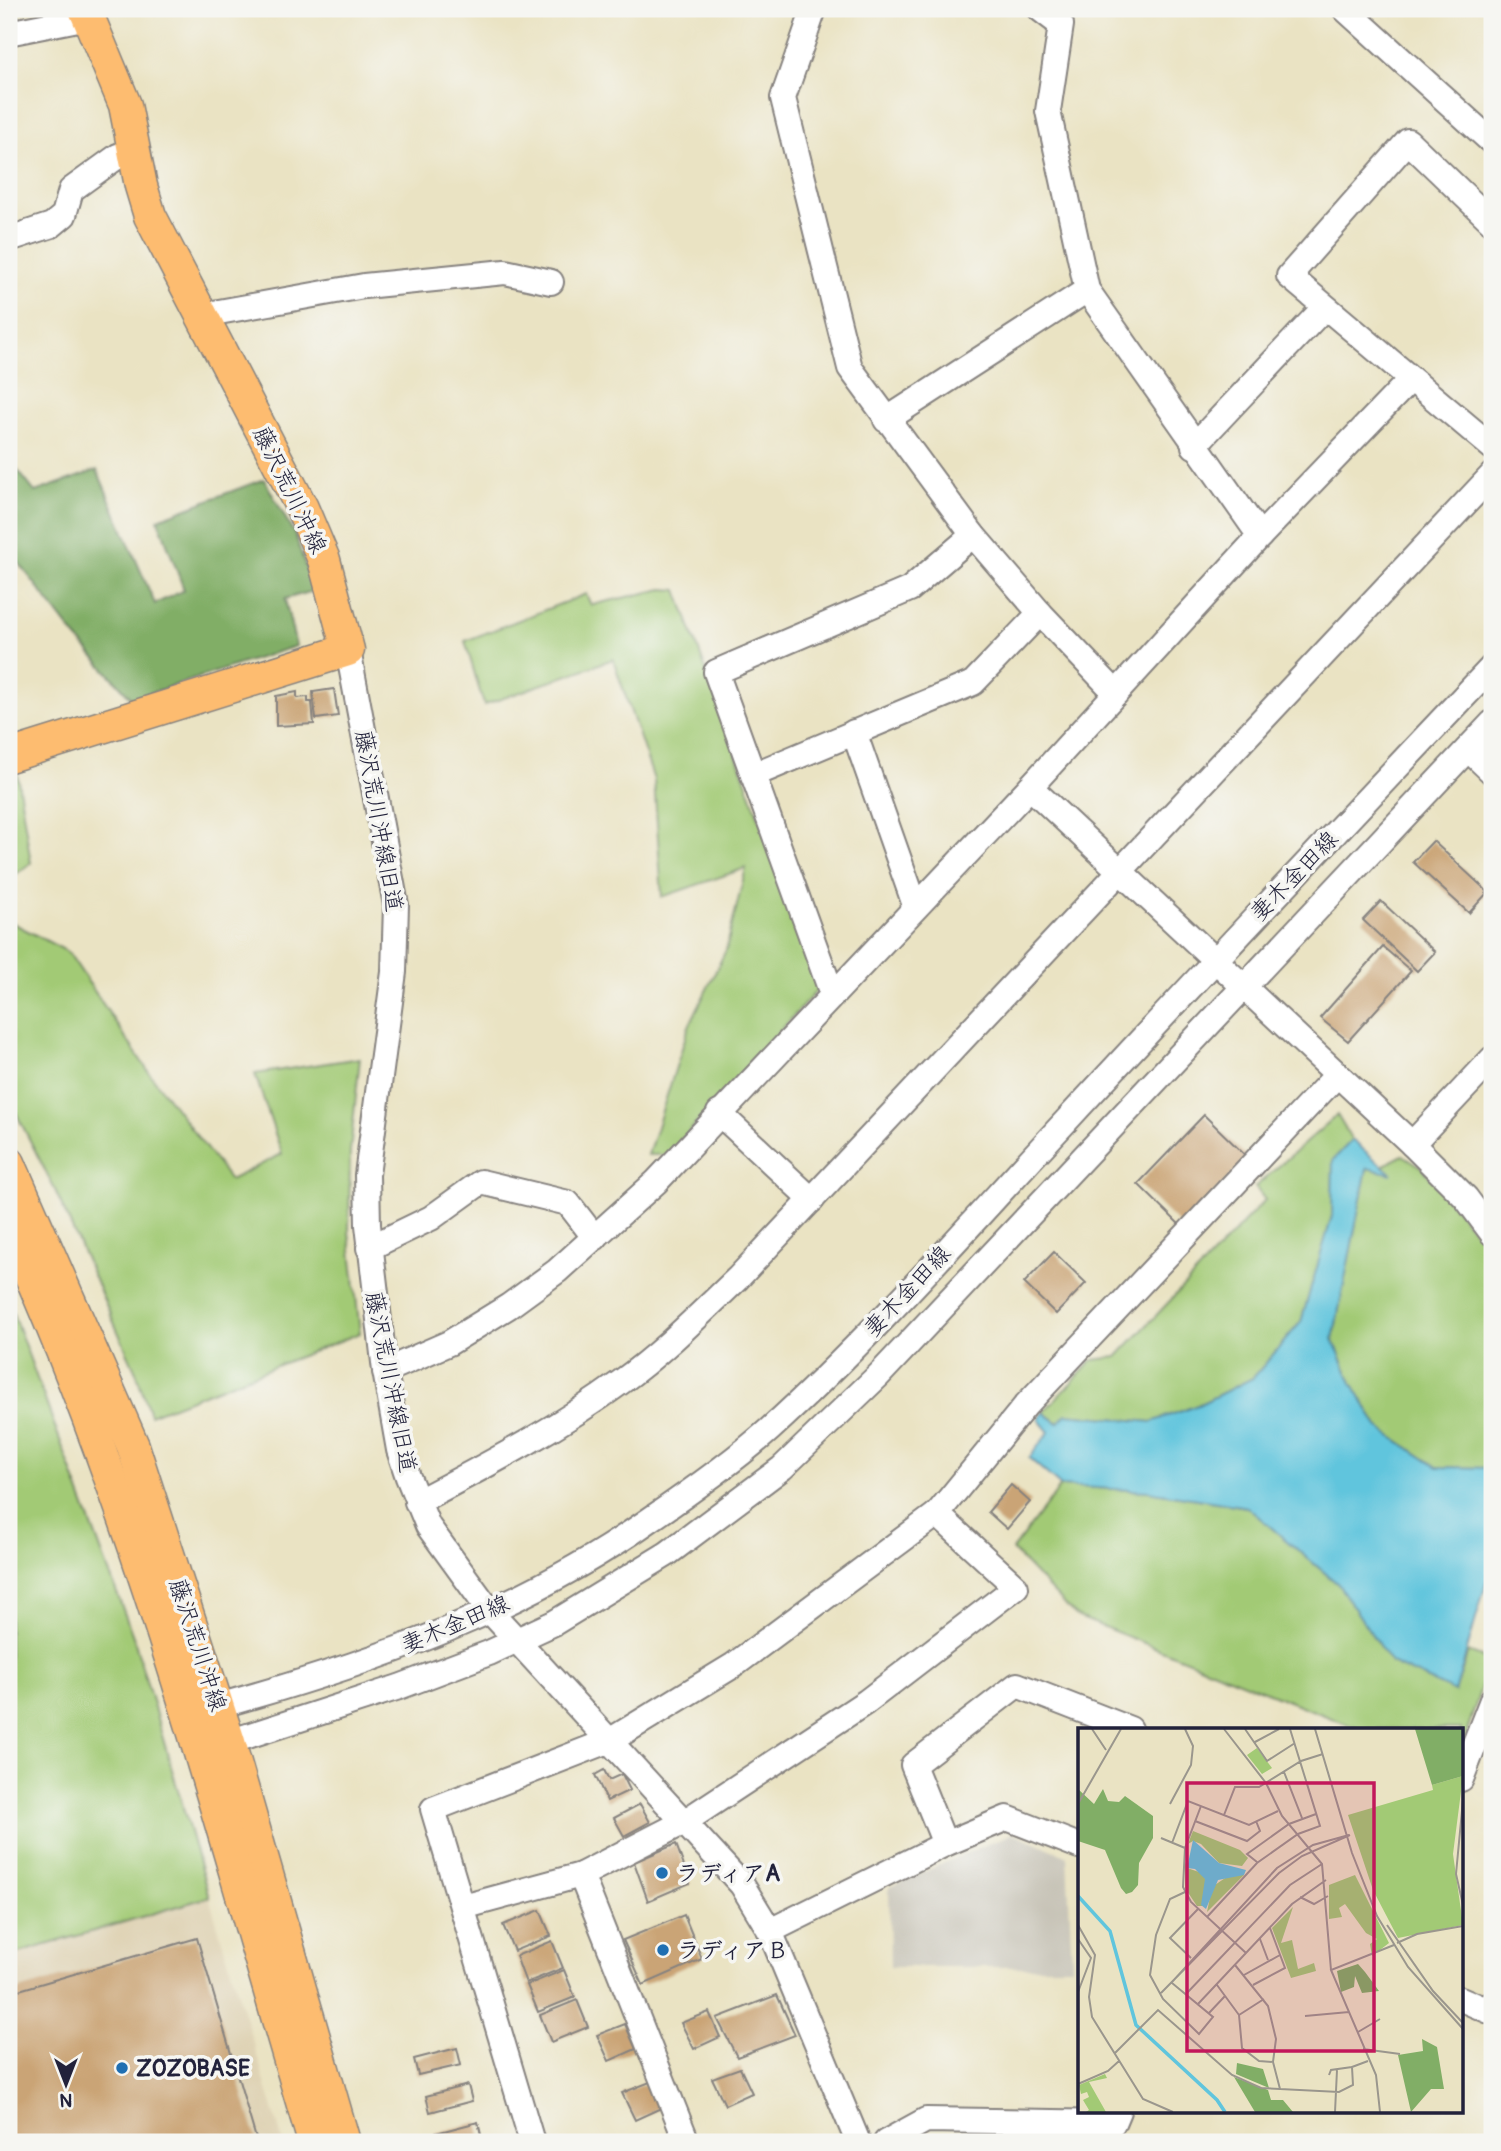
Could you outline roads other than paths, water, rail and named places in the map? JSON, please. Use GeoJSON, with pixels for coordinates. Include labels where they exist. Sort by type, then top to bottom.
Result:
{"type":"FeatureCollection","features":[{"type":"Feature","properties":{"kind":"main road","name":"藤沢荒川沖線"},"geometry":{"type":"LineString","coordinates":[[87,13],[125,105],[141,186],[150,216],[302,508],[324,560],[340,609],[348,650]]}},
{"type":"Feature","properties":{"kind":"main road"},"geometry":{"type":"LineString","coordinates":[[9,756],[348,650]]}},
{"type":"Feature","properties":{"kind":"main road","name":"藤沢荒川沖線"},"geometry":{"type":"LineString","coordinates":[[9,1163],[133,1446],[229,1742],[344,2142]]}},
{"type":"Feature","properties":{"kind":"main road","name":"藤沢荒川沖線"},"geometry":{"type":"LineString","coordinates":[[9,1227],[50,1318],[127,1518],[314,2142]]}},
{"type":"Feature","properties":{"kind":"street"},"geometry":{"type":"LineString","coordinates":[[814,9],[783,98],[850,368],[974,535],[1040,613],[1116,693]]}},
{"type":"Feature","properties":{"kind":"street"},"geometry":{"type":"LineString","coordinates":[[1040,9],[1061,25],[1048,111],[1087,290],[1194,446],[1260,536]]}},
{"type":"Feature","properties":{"kind":"street"},"geometry":{"type":"LineString","coordinates":[[1345,9],[1492,142]]}},
{"type":"Feature","properties":{"kind":"street"},"geometry":{"type":"LineString","coordinates":[[9,29],[13,32],[87,13]]}},
{"type":"Feature","properties":{"kind":"street"},"geometry":{"type":"LineString","coordinates":[[1492,222],[1408,141],[1289,276],[1492,447]]}},
{"type":"Feature","properties":{"kind":"street"},"geometry":{"type":"LineString","coordinates":[[9,239],[52,225],[64,215],[71,190],[118,156],[135,151]]}},
{"type":"Feature","properties":{"kind":"street"},"geometry":{"type":"LineString","coordinates":[[202,315],[364,286],[505,272],[551,282]]}},
{"type":"Feature","properties":{"kind":"street"},"geometry":{"type":"LineString","coordinates":[[886,420],[1087,290]]}},
{"type":"Feature","properties":{"kind":"street"},"geometry":{"type":"LineString","coordinates":[[1194,446],[1324,308]]}},
{"type":"Feature","properties":{"kind":"street"},"geometry":{"type":"LineString","coordinates":[[385,1371],[406,1365],[449,1343],[509,1306],[595,1238],[656,1182],[915,905],[1030,787],[1260,536],[1410,380]]}},
{"type":"Feature","properties":{"kind":"street"},"geometry":{"type":"LineString","coordinates":[[417,1502],[528,1444],[622,1381],[675,1339],[812,1200],[1122,873],[1492,475]]}},
{"type":"Feature","properties":{"kind":"street"},"geometry":{"type":"LineString","coordinates":[[832,993],[716,672],[910,589],[974,535]]}},
{"type":"Feature","properties":{"kind":"street"},"geometry":{"type":"LineString","coordinates":[[753,775],[973,683],[1040,613]]}},
{"type":"Feature","properties":{"kind":"street","name":"藤沢荒川沖線旧道"},"geometry":{"type":"LineString","coordinates":[[348,650],[384,881],[397,905],[394,972],[367,1175],[369,1248],[385,1371],[399,1450],[417,1502],[443,1549],[489,1609],[742,1885],[770,1931],[858,2142]]}},
{"type":"Feature","properties":{"kind":"street","name":"妻木金田線"},"geometry":{"type":"LineString","coordinates":[[218,1706],[375,1658],[489,1609],[575,1567],[647,1522],[766,1432],[906,1293],[1214,960],[1492,667]]}},
{"type":"Feature","properties":{"kind":"street","name":"妻木金田線"},"geometry":{"type":"LineString","coordinates":[[229,1742],[399,1687],[517,1640],[565,1616],[667,1554],[782,1468],[880,1375],[1492,723]]}},
{"type":"Feature","properties":{"kind":"street"},"geometry":{"type":"LineString","coordinates":[[854,732],[915,905]]}},
{"type":"Feature","properties":{"kind":"street"},"geometry":{"type":"LineString","coordinates":[[1468,749],[1492,772]]}},
{"type":"Feature","properties":{"kind":"street"},"geometry":{"type":"LineString","coordinates":[[1030,787],[1412,1144],[1466,1198],[1492,1233]]}},
{"type":"Feature","properties":{"kind":"street"},"geometry":{"type":"LineString","coordinates":[[1412,1144],[1492,1059]]}},
{"type":"Feature","properties":{"kind":"street"},"geometry":{"type":"LineString","coordinates":[[532,2142],[433,1809],[611,1740],[734,1665],[937,1514],[1026,1405],[1337,1075]]}},
{"type":"Feature","properties":{"kind":"street"},"geometry":{"type":"LineString","coordinates":[[719,1113],[812,1200]]}},
{"type":"Feature","properties":{"kind":"street"},"geometry":{"type":"LineString","coordinates":[[369,1248],[431,1218],[481,1182],[568,1203],[595,1238]]}},
{"type":"Feature","properties":{"kind":"street"},"geometry":{"type":"LineString","coordinates":[[463,1907],[581,1875],[684,1822],[866,1702],[1016,1587],[937,1514]]}},
{"type":"Feature","properties":{"kind":"street"},"geometry":{"type":"LineString","coordinates":[[945,1844],[913,1765],[1017,1685],[1127,1728]]}},
{"type":"Feature","properties":{"kind":"street"},"geometry":{"type":"LineString","coordinates":[[1462,1776],[1492,1700]]}},
{"type":"Feature","properties":{"kind":"street"},"geometry":{"type":"LineString","coordinates":[[218,1706],[193,1733],[229,1742]]}},
{"type":"Feature","properties":{"kind":"street"},"geometry":{"type":"LineString","coordinates":[[770,1931],[945,1844],[1007,1818],[1078,1846]]}},
{"type":"Feature","properties":{"kind":"street"},"geometry":{"type":"LineString","coordinates":[[581,1875],[687,2142]]}},
{"type":"Feature","properties":{"kind":"street"},"geometry":{"type":"LineString","coordinates":[[1462,1999],[1489,2011],[1492,2004]]}},
{"type":"Feature","properties":{"kind":"street"},"geometry":{"type":"LineString","coordinates":[[886,2142],[926,2120],[1113,2123],[1118,2112]]}},
{"type":"Feature","properties":{"kind":"water"},"geometry":{"type":"Polygon","coordinates":[[[1352,1140],[1392,1174],[1367,1168],[1333,1339],[1352,1383],[1379,1428],[1437,1467],[1492,1468],[1492,1549],[1489,1573],[1455,1692],[1391,1663],[1338,1584],[1247,1507],[1148,1491],[1061,1486],[1029,1458],[1049,1432],[1038,1419],[1043,1412],[1058,1423],[1066,1414],[1152,1422],[1198,1405],[1253,1378],[1301,1322],[1332,1216],[1333,1160],[1352,1140]]]}},
{"type":"Feature","properties":{"kind":"place","name":"ラディアA"},"geometry":{"type":"Point","coordinates":[662,1873]}},
{"type":"Feature","properties":{"kind":"place","name":"ラディアＢ"},"geometry":{"type":"Point","coordinates":[663,1950]}},
{"type":"Feature","properties":{"kind":"place","name":"ZOZOBASE"},"geometry":{"type":"Point","coordinates":[122,2068]}}]}
